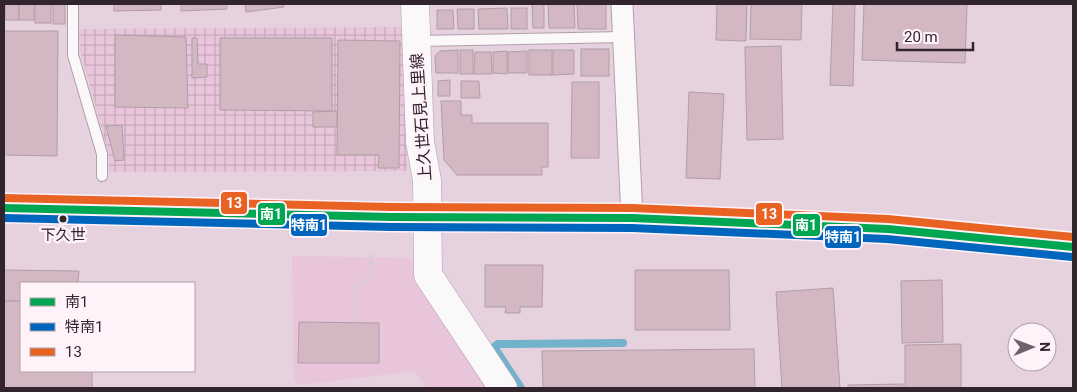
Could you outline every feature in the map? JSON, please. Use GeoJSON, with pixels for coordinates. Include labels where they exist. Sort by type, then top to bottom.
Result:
{"type":"FeatureCollection","features":[{"type":"Feature","properties":{"kind":"main road","name":"上久世石見上里線"},"geometry":{"type":"LineString","coordinates":[[415,4],[420,142],[427,180],[428,275],[503,388]]}},
{"type":"Feature","properties":{"kind":"main road"},"geometry":{"type":"LineString","coordinates":[[4,208],[427,217],[632,218],[888,229],[1073,247]]}},
{"type":"Feature","properties":{"kind":"street"},"geometry":{"type":"LineString","coordinates":[[622,4],[632,218]]}},
{"type":"Feature","properties":{"kind":"lane"},"geometry":{"type":"LineString","coordinates":[[73,4],[73,55],[102,154],[102,176]]}},
{"type":"Feature","properties":{"kind":"lane"},"geometry":{"type":"LineString","coordinates":[[416,41],[624,37]]}},
{"type":"Feature","properties":{"kind":"path"},"geometry":{"type":"LineString","coordinates":[[355,322],[356,287],[370,276],[370,253]]}},
{"type":"Feature","properties":{"kind":"shaded area"},"geometry":{"type":"Polygon","coordinates":[[[405,27],[407,171],[109,172],[109,156],[80,49],[79,29],[405,27]]]}},
{"type":"Feature","properties":{"kind":"shaded area"},"geometry":{"type":"Polygon","coordinates":[[[292,256],[411,258],[424,283],[490,388],[427,388],[415,371],[300,385],[294,381],[292,256]]]}},
{"type":"Feature","properties":{"kind":"building"},"geometry":{"type":"Polygon","coordinates":[[[5,4],[19,4],[19,20],[5,20],[5,4]]]}},
{"type":"Feature","properties":{"kind":"building"},"geometry":{"type":"Polygon","coordinates":[[[19,4],[34,4],[34,20],[19,20],[19,4]]]}},
{"type":"Feature","properties":{"kind":"building"},"geometry":{"type":"Polygon","coordinates":[[[35,4],[51,4],[51,23],[35,23],[35,4]]]}},
{"type":"Feature","properties":{"kind":"building"},"geometry":{"type":"Polygon","coordinates":[[[53,4],[65,4],[65,24],[53,24],[53,4]]]}},
{"type":"Feature","properties":{"kind":"building"},"geometry":{"type":"Polygon","coordinates":[[[114,4],[161,4],[161,10],[114,11],[114,4]]]}},
{"type":"Feature","properties":{"kind":"building"},"geometry":{"type":"Polygon","coordinates":[[[181,4],[227,4],[227,9],[181,11],[181,4]]]}},
{"type":"Feature","properties":{"kind":"building"},"geometry":{"type":"Polygon","coordinates":[[[245,4],[283,4],[284,7],[246,12],[245,4]]]}},
{"type":"Feature","properties":{"kind":"building"},"geometry":{"type":"Polygon","coordinates":[[[532,4],[544,4],[544,28],[533,28],[532,4]]]}},
{"type":"Feature","properties":{"kind":"building"},"geometry":{"type":"Polygon","coordinates":[[[548,4],[574,4],[575,28],[549,28],[548,4]]]}},
{"type":"Feature","properties":{"kind":"building"},"geometry":{"type":"Polygon","coordinates":[[[577,4],[606,4],[606,29],[578,29],[577,4]]]}},
{"type":"Feature","properties":{"kind":"building"},"geometry":{"type":"Polygon","coordinates":[[[717,4],[747,4],[746,41],[716,40],[717,4]]]}},
{"type":"Feature","properties":{"kind":"building"},"geometry":{"type":"Polygon","coordinates":[[[751,4],[802,4],[801,40],[750,39],[751,4]]]}},
{"type":"Feature","properties":{"kind":"building"},"geometry":{"type":"Polygon","coordinates":[[[833,4],[855,4],[853,86],[830,85],[833,4]]]}},
{"type":"Feature","properties":{"kind":"building"},"geometry":{"type":"Polygon","coordinates":[[[864,4],[967,4],[965,63],[862,60],[864,4]]]}},
{"type":"Feature","properties":{"kind":"building"},"geometry":{"type":"Polygon","coordinates":[[[507,8],[508,29],[479,29],[478,9],[507,8]]]}},
{"type":"Feature","properties":{"kind":"building"},"geometry":{"type":"Polygon","coordinates":[[[511,8],[527,8],[527,29],[511,29],[511,8]]]}},
{"type":"Feature","properties":{"kind":"building"},"geometry":{"type":"Polygon","coordinates":[[[457,9],[474,9],[474,29],[458,29],[457,9]]]}},
{"type":"Feature","properties":{"kind":"building"},"geometry":{"type":"Polygon","coordinates":[[[437,10],[453,10],[454,29],[437,29],[437,10]]]}},
{"type":"Feature","properties":{"kind":"building"},"geometry":{"type":"Polygon","coordinates":[[[4,31],[58,31],[57,156],[4,155],[4,31]]]}},
{"type":"Feature","properties":{"kind":"building"},"geometry":{"type":"Polygon","coordinates":[[[115,35],[186,37],[188,108],[115,107],[115,35]]]}},
{"type":"Feature","properties":{"kind":"building"},"geometry":{"type":"Polygon","coordinates":[[[192,38],[197,38],[198,64],[207,64],[207,77],[192,78],[192,38]]]}},
{"type":"Feature","properties":{"kind":"building"},"geometry":{"type":"Polygon","coordinates":[[[220,38],[332,38],[332,111],[220,110],[220,38]]]}},
{"type":"Feature","properties":{"kind":"building"},"geometry":{"type":"Polygon","coordinates":[[[338,40],[400,41],[399,168],[378,168],[379,155],[337,155],[338,40]]]}},
{"type":"Feature","properties":{"kind":"building"},"geometry":{"type":"Polygon","coordinates":[[[781,46],[783,139],[747,140],[745,47],[781,46]]]}},
{"type":"Feature","properties":{"kind":"building"},"geometry":{"type":"Polygon","coordinates":[[[581,49],[609,49],[609,76],[581,76],[581,49]]]}},
{"type":"Feature","properties":{"kind":"building"},"geometry":{"type":"Polygon","coordinates":[[[458,50],[458,73],[436,73],[435,56],[440,51],[458,50]]]}},
{"type":"Feature","properties":{"kind":"building"},"geometry":{"type":"Polygon","coordinates":[[[460,50],[473,50],[473,74],[460,74],[460,50]]]}},
{"type":"Feature","properties":{"kind":"building"},"geometry":{"type":"Polygon","coordinates":[[[529,50],[552,50],[552,75],[529,75],[529,50]]]}},
{"type":"Feature","properties":{"kind":"building"},"geometry":{"type":"Polygon","coordinates":[[[553,50],[574,50],[574,74],[553,75],[553,50]]]}},
{"type":"Feature","properties":{"kind":"building"},"geometry":{"type":"Polygon","coordinates":[[[507,51],[507,74],[493,73],[493,52],[507,51]]]}},
{"type":"Feature","properties":{"kind":"building"},"geometry":{"type":"Polygon","coordinates":[[[527,51],[527,73],[508,73],[508,52],[527,51]]]}},
{"type":"Feature","properties":{"kind":"building"},"geometry":{"type":"Polygon","coordinates":[[[475,52],[491,52],[492,74],[474,74],[475,52]]]}},
{"type":"Feature","properties":{"kind":"building"},"geometry":{"type":"Polygon","coordinates":[[[450,80],[450,96],[438,96],[438,81],[450,80]]]}},
{"type":"Feature","properties":{"kind":"building"},"geometry":{"type":"Polygon","coordinates":[[[461,81],[479,81],[480,98],[461,98],[461,81]]]}},
{"type":"Feature","properties":{"kind":"building"},"geometry":{"type":"Polygon","coordinates":[[[572,82],[599,82],[599,158],[571,158],[572,82]]]}},
{"type":"Feature","properties":{"kind":"building"},"geometry":{"type":"Polygon","coordinates":[[[689,92],[724,94],[720,179],[686,178],[689,92]]]}},
{"type":"Feature","properties":{"kind":"building"},"geometry":{"type":"Polygon","coordinates":[[[441,101],[461,101],[461,115],[472,115],[472,123],[548,123],[548,167],[542,167],[542,175],[457,175],[444,160],[441,101]]]}},
{"type":"Feature","properties":{"kind":"building"},"geometry":{"type":"Polygon","coordinates":[[[337,111],[337,127],[313,127],[313,112],[337,111]]]}},
{"type":"Feature","properties":{"kind":"building"},"geometry":{"type":"Polygon","coordinates":[[[122,125],[124,160],[115,161],[106,126],[122,125]]]}},
{"type":"Feature","properties":{"kind":"building"},"geometry":{"type":"Polygon","coordinates":[[[485,265],[543,265],[542,307],[520,307],[520,313],[505,313],[506,307],[485,307],[485,265]]]}},
{"type":"Feature","properties":{"kind":"building"},"geometry":{"type":"Polygon","coordinates":[[[4,270],[79,271],[78,282],[20,282],[20,301],[4,301],[4,270]]]}},
{"type":"Feature","properties":{"kind":"building"},"geometry":{"type":"Polygon","coordinates":[[[635,270],[729,270],[730,330],[635,330],[635,270]]]}},
{"type":"Feature","properties":{"kind":"building"},"geometry":{"type":"Polygon","coordinates":[[[942,280],[943,342],[902,343],[901,281],[942,280]]]}},
{"type":"Feature","properties":{"kind":"building"},"geometry":{"type":"Polygon","coordinates":[[[833,288],[840,388],[782,388],[776,292],[833,288]]]}},
{"type":"Feature","properties":{"kind":"building"},"geometry":{"type":"Polygon","coordinates":[[[4,301],[20,301],[20,372],[92,372],[92,388],[4,388],[4,301]]]}},
{"type":"Feature","properties":{"kind":"building"},"geometry":{"type":"Polygon","coordinates":[[[299,322],[379,323],[379,363],[298,363],[299,322]]]}},
{"type":"Feature","properties":{"kind":"building"},"geometry":{"type":"Polygon","coordinates":[[[961,344],[961,388],[905,388],[905,345],[961,344]]]}},
{"type":"Feature","properties":{"kind":"building"},"geometry":{"type":"Polygon","coordinates":[[[754,349],[755,388],[543,388],[542,351],[754,349]]]}},
{"type":"Feature","properties":{"kind":"building"},"geometry":{"type":"Polygon","coordinates":[[[903,384],[903,388],[848,388],[848,385],[903,384]]]}},
{"type":"Feature","properties":{"kind":"waterway"},"geometry":{"type":"LineString","coordinates":[[521,388],[494,347],[498,344],[623,343]]}},
{"type":"Feature","properties":{"kind":"transit line","name":"13"},"geometry":{"type":"LineString","coordinates":[[4,198],[391,207],[632,208],[888,219],[1073,237]]}},
{"type":"Feature","properties":{"kind":"transit line","name":"南1"},"geometry":{"type":"LineString","coordinates":[[4,208],[391,217],[632,218],[888,229],[1073,247]]}},
{"type":"Feature","properties":{"kind":"transit line","name":"特南1"},"geometry":{"type":"LineString","coordinates":[[4,218],[391,227],[632,228],[887,239],[1072,257]]}},
{"type":"Feature","properties":{"kind":"place","name":"下久世"},"geometry":{"type":"Point","coordinates":[63,219]}}]}
